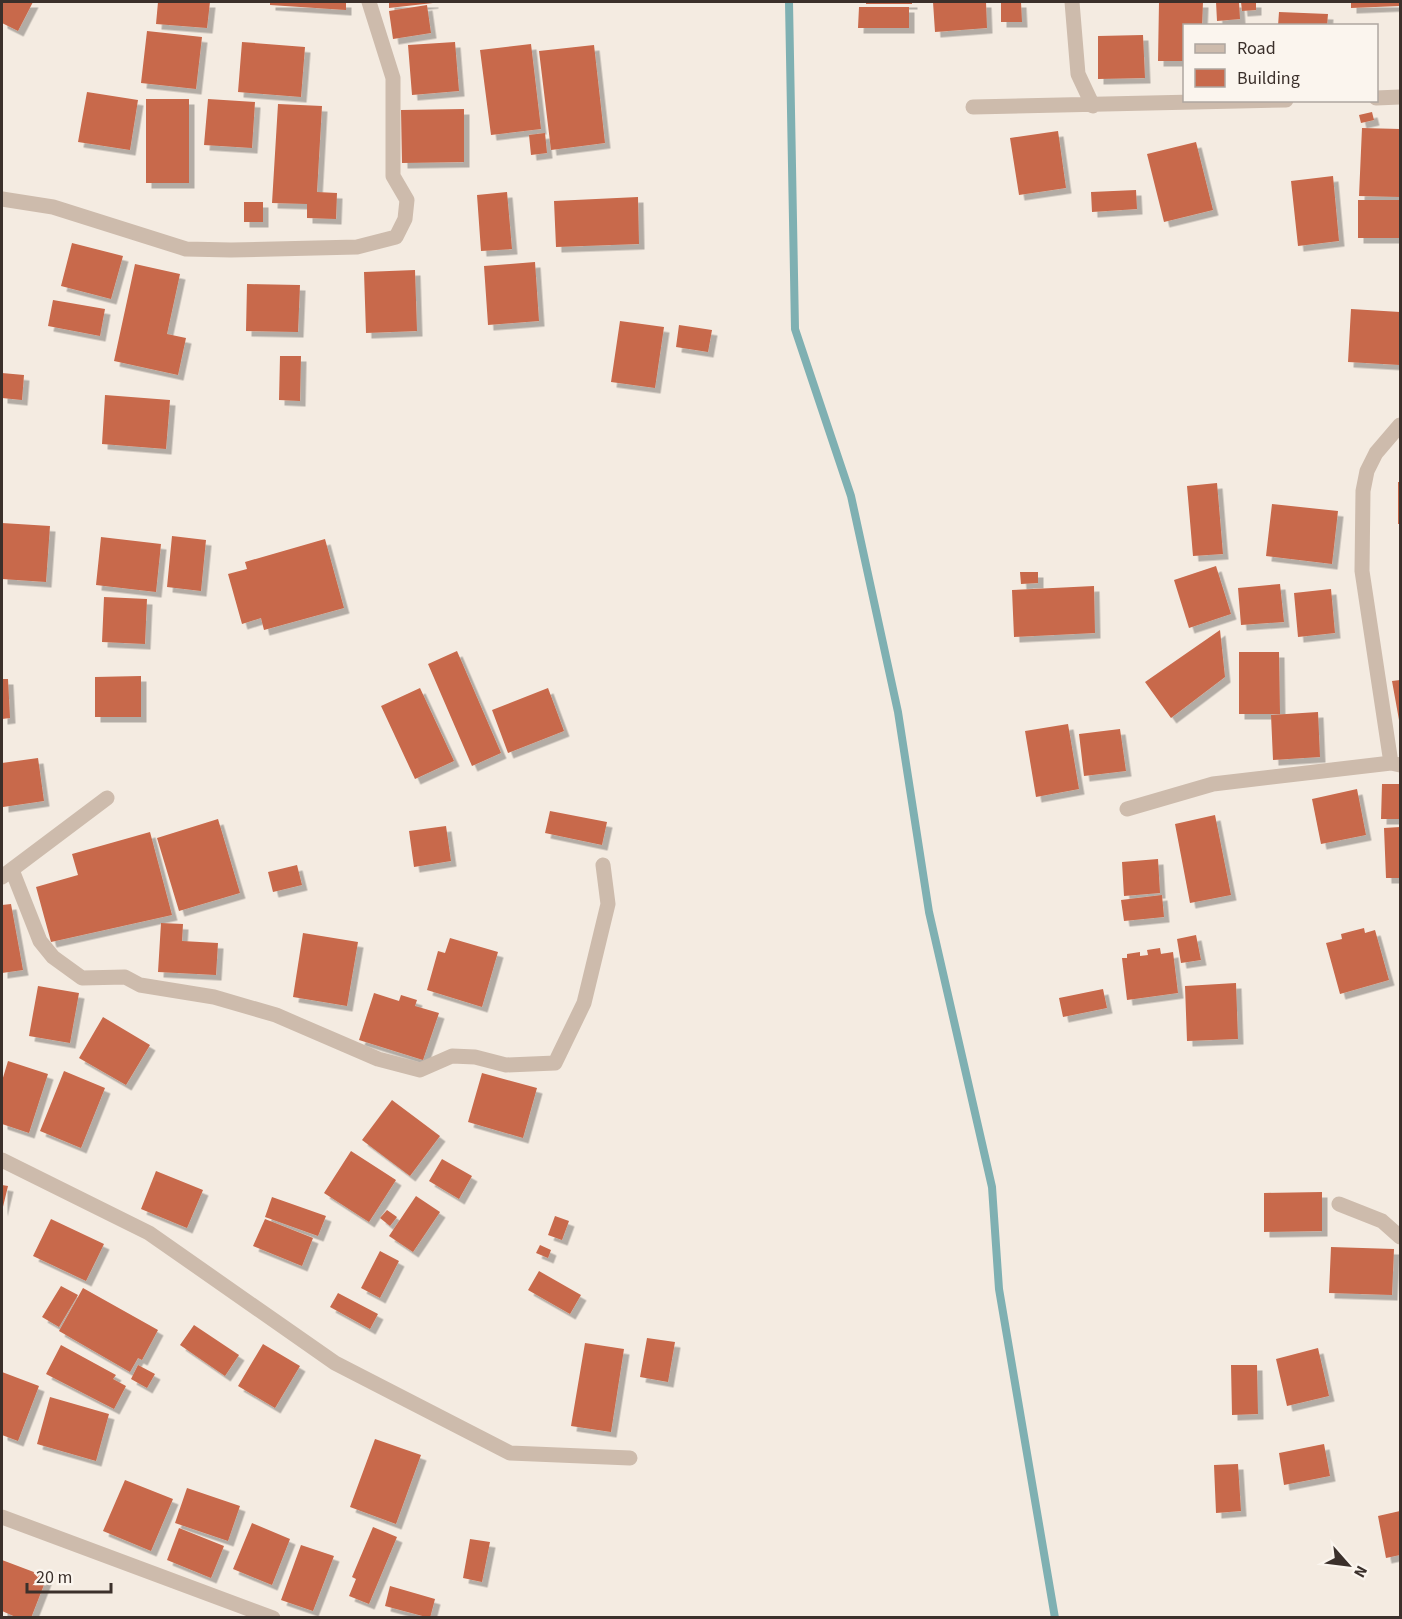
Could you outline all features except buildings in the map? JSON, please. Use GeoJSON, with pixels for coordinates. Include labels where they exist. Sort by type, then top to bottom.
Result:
{"type":"FeatureCollection","features":[{"type":"Feature","properties":{"kind":"street"},"geometry":{"type":"LineString","coordinates":[[2,199],[53,207],[186,249],[357,247],[396,237],[405,219],[407,200],[393,176],[393,78],[369,2]]}},
{"type":"Feature","properties":{"kind":"street"},"geometry":{"type":"LineString","coordinates":[[1072,2],[1078,74],[1093,106]]}},
{"type":"Feature","properties":{"kind":"street"},"geometry":{"type":"LineString","coordinates":[[1378,98],[1401,97]]}},
{"type":"Feature","properties":{"kind":"street"},"geometry":{"type":"LineString","coordinates":[[973,108],[1222,102]]}},
{"type":"Feature","properties":{"kind":"street"},"geometry":{"type":"LineString","coordinates":[[1127,809],[1213,784],[1396,764],[1362,571],[1363,491],[1367,471],[1376,453],[1401,425]]}},
{"type":"Feature","properties":{"kind":"street"},"geometry":{"type":"LineString","coordinates":[[107,798],[7,873],[40,941],[53,957],[82,978],[125,977],[140,985],[214,997],[276,1015],[378,1059],[420,1070],[452,1056],[475,1057],[506,1065],[555,1063],[584,1003],[608,904],[603,865]]}},
{"type":"Feature","properties":{"kind":"street"},"geometry":{"type":"LineString","coordinates":[[2,1160],[149,1233],[335,1363],[510,1453],[630,1458]]}},
{"type":"Feature","properties":{"kind":"street"},"geometry":{"type":"LineString","coordinates":[[1339,1204],[1382,1221],[1401,1237]]}},
{"type":"Feature","properties":{"kind":"street"},"geometry":{"type":"LineString","coordinates":[[2,1517],[273,1617]]}},
{"type":"Feature","properties":{"kind":"waterway"},"geometry":{"type":"LineString","coordinates":[[789,2],[795,329],[851,496],[898,712],[929,912],[992,1187],[999,1289],[1055,1618]]}}]}
